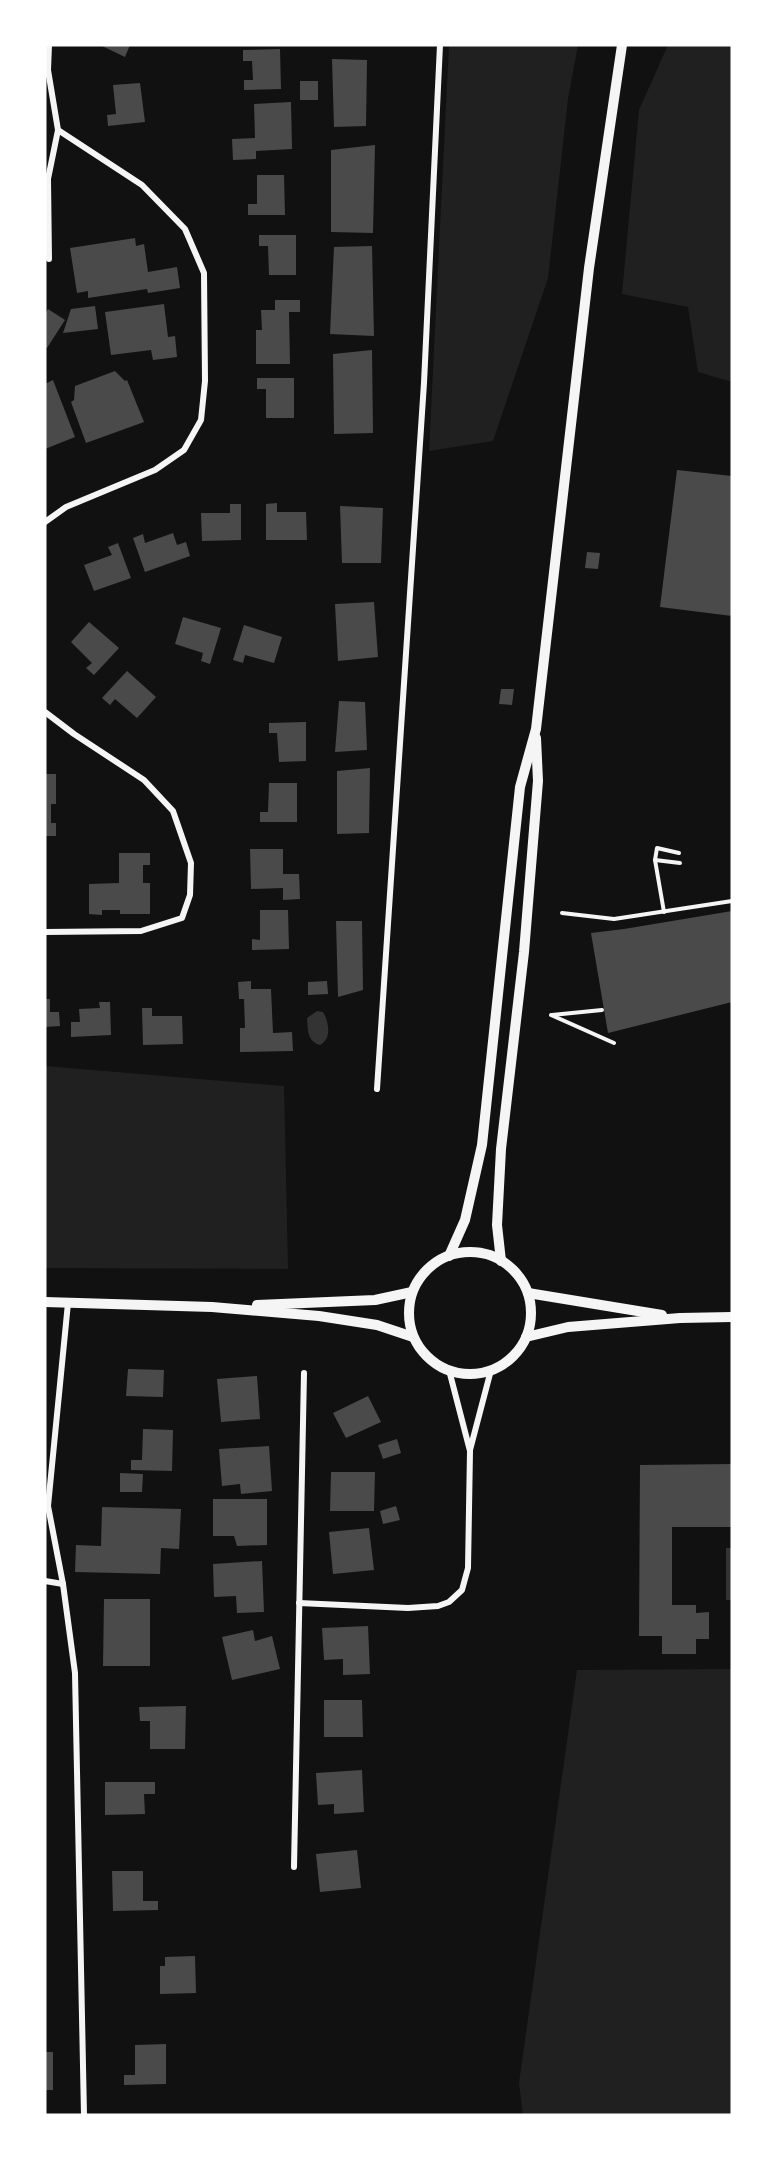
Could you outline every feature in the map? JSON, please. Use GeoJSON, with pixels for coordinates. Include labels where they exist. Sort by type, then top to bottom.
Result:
{"type":"FeatureCollection","features":[{"type":"Feature","properties":{"kind":"street"},"geometry":{"type":"LineString","coordinates":[[49,45],[48,70],[58,130],[48,179],[49,259]]}},
{"type":"Feature","properties":{"kind":"street"},"geometry":{"type":"LineString","coordinates":[[377,1089],[424,383],[440,45]]}},
{"type":"Feature","properties":{"kind":"street"},"geometry":{"type":"LineString","coordinates":[[501,1261],[496,1225],[501,1149],[524,952],[538,781],[536,729],[589,268],[622,45]]}},
{"type":"Feature","properties":{"kind":"street"},"geometry":{"type":"LineString","coordinates":[[45,522],[66,507],[155,470],[184,450],[201,420],[206,381],[204,273],[185,229],[142,185],[58,130]]}},
{"type":"Feature","properties":{"kind":"street"},"geometry":{"type":"LineString","coordinates":[[45,712],[144,780],[173,811],[191,863],[190,895],[182,918],[141,931],[45,932]]}},
{"type":"Feature","properties":{"kind":"street"},"geometry":{"type":"LineString","coordinates":[[449,1256],[465,1220],[482,1145],[520,787],[536,729]]}},
{"type":"Feature","properties":{"kind":"street"},"geometry":{"type":"LineString","coordinates":[[471,1252],[487,1254],[501,1261],[513,1269],[528,1293],[531,1308],[526,1337],[512,1357],[491,1370],[475,1374],[449,1370],[430,1360],[420,1350],[413,1337],[408,1316],[412,1292],[419,1278],[429,1267],[449,1256],[471,1252]]}},
{"type":"Feature","properties":{"kind":"street"},"geometry":{"type":"LineString","coordinates":[[212,1307],[375,1300],[412,1292]]}},
{"type":"Feature","properties":{"kind":"street"},"geometry":{"type":"LineString","coordinates":[[528,1293],[680,1318]]}},
{"type":"Feature","properties":{"kind":"street"},"geometry":{"type":"LineString","coordinates":[[45,1302],[212,1307],[331,1318],[377,1325],[413,1337]]}},
{"type":"Feature","properties":{"kind":"street"},"geometry":{"type":"LineString","coordinates":[[68,1303],[47,1509],[63,1584],[75,1673],[84,2115]]}},
{"type":"Feature","properties":{"kind":"street"},"geometry":{"type":"LineString","coordinates":[[526,1337],[568,1327],[680,1318],[732,1317]]}},
{"type":"Feature","properties":{"kind":"street"},"geometry":{"type":"LineString","coordinates":[[449,1370],[470,1451]]}},
{"type":"Feature","properties":{"kind":"street"},"geometry":{"type":"LineString","coordinates":[[299,1603],[408,1608],[438,1606],[458,1595],[462,1590],[468,1568],[470,1451],[491,1370]]}},
{"type":"Feature","properties":{"kind":"street"},"geometry":{"type":"LineString","coordinates":[[294,1868],[304,1373]]}},
{"type":"Feature","properties":{"kind":"street"},"geometry":{"type":"LineString","coordinates":[[45,1581],[63,1584]]}},
{"type":"Feature","properties":{"kind":"path"},"geometry":{"type":"LineString","coordinates":[[664,912],[655,860],[657,849],[679,853]]}},
{"type":"Feature","properties":{"kind":"path"},"geometry":{"type":"LineString","coordinates":[[655,860],[680,863]]}},
{"type":"Feature","properties":{"kind":"path"},"geometry":{"type":"LineString","coordinates":[[562,913],[614,919],[732,901]]}},
{"type":"Feature","properties":{"kind":"path"},"geometry":{"type":"LineString","coordinates":[[602,1010],[551,1015],[614,1043]]}},
{"type":"Feature","properties":{"kind":"shaded area"},"geometry":{"type":"Polygon","coordinates":[[[449,45],[578,45],[568,99],[548,278],[493,441],[429,451],[449,45]]]}},
{"type":"Feature","properties":{"kind":"shaded area"},"geometry":{"type":"Polygon","coordinates":[[[668,45],[732,45],[732,382],[698,372],[688,307],[622,294],[639,110],[668,45]]]}},
{"type":"Feature","properties":{"kind":"shaded area"},"geometry":{"type":"Polygon","coordinates":[[[317,1011],[323,1012],[328,1025],[328,1035],[320,1045],[310,1038],[307,1018],[317,1011]]]}},
{"type":"Feature","properties":{"kind":"shaded area"},"geometry":{"type":"Polygon","coordinates":[[[45,1066],[284,1086],[288,1269],[45,1268],[45,1066]]]}},
{"type":"Feature","properties":{"kind":"shaded area"},"geometry":{"type":"Polygon","coordinates":[[[726,1548],[732,1548],[732,1600],[726,1600],[726,1548]]]}},
{"type":"Feature","properties":{"kind":"shaded area"},"geometry":{"type":"Polygon","coordinates":[[[732,1669],[732,2115],[523,2115],[519,2083],[577,1670],[732,1669]]]}},
{"type":"Feature","properties":{"kind":"building"},"geometry":{"type":"Polygon","coordinates":[[[100,45],[130,45],[125,57],[100,45]]]}},
{"type":"Feature","properties":{"kind":"building"},"geometry":{"type":"Polygon","coordinates":[[[280,49],[281,89],[244,90],[244,80],[253,80],[252,61],[243,61],[243,50],[280,49]]]}},
{"type":"Feature","properties":{"kind":"building"},"geometry":{"type":"Polygon","coordinates":[[[332,59],[367,60],[366,126],[334,127],[332,59]]]}},
{"type":"Feature","properties":{"kind":"building"},"geometry":{"type":"Polygon","coordinates":[[[300,81],[318,81],[318,100],[300,100],[300,81]]]}},
{"type":"Feature","properties":{"kind":"building"},"geometry":{"type":"Polygon","coordinates":[[[140,83],[145,122],[108,126],[107,115],[116,114],[113,85],[140,83]]]}},
{"type":"Feature","properties":{"kind":"building"},"geometry":{"type":"Polygon","coordinates":[[[291,102],[292,149],[256,151],[256,159],[233,160],[232,139],[255,138],[254,104],[291,102]]]}},
{"type":"Feature","properties":{"kind":"building"},"geometry":{"type":"Polygon","coordinates":[[[375,145],[373,233],[331,232],[331,150],[375,145]]]}},
{"type":"Feature","properties":{"kind":"building"},"geometry":{"type":"Polygon","coordinates":[[[257,175],[284,175],[285,215],[248,215],[248,204],[257,204],[257,175]]]}},
{"type":"Feature","properties":{"kind":"building"},"geometry":{"type":"Polygon","coordinates":[[[259,235],[296,235],[296,275],[269,275],[268,246],[259,246],[259,235]]]}},
{"type":"Feature","properties":{"kind":"building"},"geometry":{"type":"Polygon","coordinates":[[[135,238],[136,246],[144,244],[148,272],[177,267],[180,288],[148,293],[147,289],[88,298],[88,291],[77,293],[70,248],[135,238]]]}},
{"type":"Feature","properties":{"kind":"building"},"geometry":{"type":"Polygon","coordinates":[[[372,246],[374,336],[330,334],[334,247],[372,246]]]}},
{"type":"Feature","properties":{"kind":"building"},"geometry":{"type":"Polygon","coordinates":[[[275,300],[300,300],[300,312],[289,312],[290,364],[256,364],[256,330],[262,330],[261,310],[275,310],[275,300]]]}},
{"type":"Feature","properties":{"kind":"building"},"geometry":{"type":"Polygon","coordinates":[[[164,304],[168,337],[175,336],[177,357],[153,360],[151,350],[111,355],[105,312],[164,304]]]}},
{"type":"Feature","properties":{"kind":"building"},"geometry":{"type":"Polygon","coordinates":[[[95,306],[98,329],[63,333],[71,309],[95,306]]]}},
{"type":"Feature","properties":{"kind":"building"},"geometry":{"type":"Polygon","coordinates":[[[48,309],[65,320],[47,348],[45,347],[45,314],[48,309]]]}},
{"type":"Feature","properties":{"kind":"building"},"geometry":{"type":"Polygon","coordinates":[[[372,350],[373,433],[334,434],[333,354],[372,350]]]}},
{"type":"Feature","properties":{"kind":"building"},"geometry":{"type":"Polygon","coordinates":[[[115,371],[125,381],[127,380],[144,422],[86,443],[71,402],[74,400],[75,386],[115,371]]]}},
{"type":"Feature","properties":{"kind":"building"},"geometry":{"type":"Polygon","coordinates":[[[257,378],[294,378],[294,418],[266,418],[266,389],[257,389],[257,378]]]}},
{"type":"Feature","properties":{"kind":"building"},"geometry":{"type":"Polygon","coordinates":[[[53,380],[75,437],[45,449],[45,384],[53,380]]]}},
{"type":"Feature","properties":{"kind":"building"},"geometry":{"type":"Polygon","coordinates":[[[677,470],[732,476],[732,616],[660,607],[677,470]]]}},
{"type":"Feature","properties":{"kind":"building"},"geometry":{"type":"Polygon","coordinates":[[[277,503],[277,512],[306,512],[307,540],[266,540],[266,504],[277,503]]]}},
{"type":"Feature","properties":{"kind":"building"},"geometry":{"type":"Polygon","coordinates":[[[230,504],[241,504],[241,540],[202,541],[201,513],[230,513],[230,504]]]}},
{"type":"Feature","properties":{"kind":"building"},"geometry":{"type":"Polygon","coordinates":[[[340,506],[383,508],[381,563],[342,563],[340,506]]]}},
{"type":"Feature","properties":{"kind":"building"},"geometry":{"type":"Polygon","coordinates":[[[173,533],[177,545],[186,542],[190,556],[145,572],[133,538],[143,534],[145,543],[173,533]]]}},
{"type":"Feature","properties":{"kind":"building"},"geometry":{"type":"Polygon","coordinates":[[[118,543],[131,578],[94,591],[84,565],[112,555],[108,547],[118,543]]]}},
{"type":"Feature","properties":{"kind":"building"},"geometry":{"type":"Polygon","coordinates":[[[587,552],[600,553],[598,569],[585,568],[587,552]]]}},
{"type":"Feature","properties":{"kind":"building"},"geometry":{"type":"Polygon","coordinates":[[[374,602],[378,657],[338,661],[335,604],[374,602]]]}},
{"type":"Feature","properties":{"kind":"building"},"geometry":{"type":"Polygon","coordinates":[[[183,617],[221,628],[210,664],[201,661],[203,653],[175,644],[183,617]]]}},
{"type":"Feature","properties":{"kind":"building"},"geometry":{"type":"Polygon","coordinates":[[[89,622],[119,648],[94,675],[86,668],[92,663],[71,642],[89,622]]]}},
{"type":"Feature","properties":{"kind":"building"},"geometry":{"type":"Polygon","coordinates":[[[244,625],[282,637],[274,663],[245,655],[243,663],[233,660],[244,625]]]}},
{"type":"Feature","properties":{"kind":"building"},"geometry":{"type":"Polygon","coordinates":[[[127,671],[156,697],[137,718],[115,699],[110,705],[102,698],[127,671]]]}},
{"type":"Feature","properties":{"kind":"building"},"geometry":{"type":"Polygon","coordinates":[[[501,689],[514,689],[512,705],[499,704],[501,689]]]}},
{"type":"Feature","properties":{"kind":"building"},"geometry":{"type":"Polygon","coordinates":[[[339,701],[365,702],[367,750],[335,752],[339,701]]]}},
{"type":"Feature","properties":{"kind":"building"},"geometry":{"type":"Polygon","coordinates":[[[306,722],[306,761],[279,762],[277,733],[269,733],[269,723],[306,722]]]}},
{"type":"Feature","properties":{"kind":"building"},"geometry":{"type":"Polygon","coordinates":[[[370,768],[369,833],[337,834],[337,771],[370,768]]]}},
{"type":"Feature","properties":{"kind":"building"},"geometry":{"type":"Polygon","coordinates":[[[45,774],[56,774],[56,804],[51,804],[51,823],[56,823],[56,836],[45,836],[45,774]]]}},
{"type":"Feature","properties":{"kind":"building"},"geometry":{"type":"Polygon","coordinates":[[[269,783],[297,783],[297,822],[260,822],[260,812],[268,812],[269,783]]]}},
{"type":"Feature","properties":{"kind":"building"},"geometry":{"type":"Polygon","coordinates":[[[250,849],[283,849],[283,874],[299,874],[300,899],[283,900],[283,888],[251,889],[250,849]]]}},
{"type":"Feature","properties":{"kind":"building"},"geometry":{"type":"Polygon","coordinates":[[[119,853],[150,853],[150,865],[143,865],[143,883],[150,883],[150,914],[120,914],[120,910],[102,910],[102,915],[89,914],[89,884],[119,883],[119,853]]]}},
{"type":"Feature","properties":{"kind":"building"},"geometry":{"type":"Polygon","coordinates":[[[260,910],[288,910],[289,949],[252,950],[252,939],[260,940],[260,910]]]}},
{"type":"Feature","properties":{"kind":"building"},"geometry":{"type":"Polygon","coordinates":[[[732,911],[732,1002],[608,1033],[591,933],[732,911]]]}},
{"type":"Feature","properties":{"kind":"building"},"geometry":{"type":"Polygon","coordinates":[[[336,921],[362,921],[363,990],[338,997],[336,921]]]}},
{"type":"Feature","properties":{"kind":"building"},"geometry":{"type":"Polygon","coordinates":[[[251,981],[251,989],[271,989],[273,1033],[292,1032],[293,1051],[240,1052],[240,1028],[245,1028],[244,999],[239,999],[238,982],[251,981]]]}},
{"type":"Feature","properties":{"kind":"building"},"geometry":{"type":"Polygon","coordinates":[[[327,981],[328,994],[308,995],[308,982],[327,981]]]}},
{"type":"Feature","properties":{"kind":"building"},"geometry":{"type":"Polygon","coordinates":[[[45,999],[50,999],[50,1012],[59,1012],[60,1026],[45,1027],[45,999]]]}},
{"type":"Feature","properties":{"kind":"building"},"geometry":{"type":"Polygon","coordinates":[[[99,1002],[110,1002],[111,1035],[71,1037],[71,1022],[80,1022],[79,1009],[100,1008],[99,1002]]]}},
{"type":"Feature","properties":{"kind":"building"},"geometry":{"type":"Polygon","coordinates":[[[142,1008],[152,1008],[152,1016],[182,1016],[183,1044],[143,1045],[142,1008]]]}},
{"type":"Feature","properties":{"kind":"building"},"geometry":{"type":"Polygon","coordinates":[[[128,1369],[164,1370],[163,1397],[126,1396],[128,1369]]]}},
{"type":"Feature","properties":{"kind":"building"},"geometry":{"type":"Polygon","coordinates":[[[257,1376],[260,1419],[221,1422],[217,1379],[257,1376]]]}},
{"type":"Feature","properties":{"kind":"building"},"geometry":{"type":"Polygon","coordinates":[[[368,1396],[381,1422],[346,1438],[333,1413],[368,1396]]]}},
{"type":"Feature","properties":{"kind":"building"},"geometry":{"type":"Polygon","coordinates":[[[143,1429],[173,1430],[172,1471],[131,1470],[131,1460],[142,1460],[143,1429]]]}},
{"type":"Feature","properties":{"kind":"building"},"geometry":{"type":"Polygon","coordinates":[[[397,1439],[401,1453],[383,1459],[378,1445],[397,1439]]]}},
{"type":"Feature","properties":{"kind":"building"},"geometry":{"type":"Polygon","coordinates":[[[269,1446],[272,1491],[241,1494],[240,1484],[222,1486],[219,1449],[269,1446]]]}},
{"type":"Feature","properties":{"kind":"building"},"geometry":{"type":"Polygon","coordinates":[[[732,1464],[732,1527],[672,1527],[672,1605],[696,1605],[696,1613],[709,1612],[709,1639],[696,1639],[696,1654],[662,1654],[662,1636],[639,1636],[640,1465],[732,1464]]]}},
{"type":"Feature","properties":{"kind":"building"},"geometry":{"type":"Polygon","coordinates":[[[331,1472],[375,1472],[374,1511],[330,1511],[331,1472]]]}},
{"type":"Feature","properties":{"kind":"building"},"geometry":{"type":"Polygon","coordinates":[[[120,1473],[143,1474],[142,1492],[120,1492],[120,1473]]]}},
{"type":"Feature","properties":{"kind":"building"},"geometry":{"type":"Polygon","coordinates":[[[213,1499],[267,1499],[267,1545],[237,1546],[234,1536],[213,1536],[213,1499]]]}},
{"type":"Feature","properties":{"kind":"building"},"geometry":{"type":"Polygon","coordinates":[[[396,1506],[400,1520],[383,1524],[380,1511],[396,1506]]]}},
{"type":"Feature","properties":{"kind":"building"},"geometry":{"type":"Polygon","coordinates":[[[102,1507],[181,1509],[179,1549],[161,1548],[160,1574],[75,1572],[76,1545],[101,1546],[102,1507]]]}},
{"type":"Feature","properties":{"kind":"building"},"geometry":{"type":"Polygon","coordinates":[[[369,1528],[374,1570],[333,1574],[329,1532],[369,1528]]]}},
{"type":"Feature","properties":{"kind":"building"},"geometry":{"type":"Polygon","coordinates":[[[262,1561],[264,1612],[237,1613],[236,1596],[214,1597],[213,1564],[262,1561]]]}},
{"type":"Feature","properties":{"kind":"building"},"geometry":{"type":"Polygon","coordinates":[[[104,1599],[150,1599],[150,1666],[103,1666],[104,1599]]]}},
{"type":"Feature","properties":{"kind":"building"},"geometry":{"type":"Polygon","coordinates":[[[368,1626],[370,1674],[343,1675],[343,1659],[324,1660],[322,1628],[368,1626]]]}},
{"type":"Feature","properties":{"kind":"building"},"geometry":{"type":"Polygon","coordinates":[[[253,1630],[255,1641],[272,1636],[280,1669],[232,1680],[222,1637],[253,1630]]]}},
{"type":"Feature","properties":{"kind":"building"},"geometry":{"type":"Polygon","coordinates":[[[324,1700],[362,1700],[363,1737],[324,1737],[324,1700]]]}},
{"type":"Feature","properties":{"kind":"building"},"geometry":{"type":"Polygon","coordinates":[[[186,1706],[185,1749],[150,1749],[150,1721],[140,1721],[139,1707],[186,1706]]]}},
{"type":"Feature","properties":{"kind":"building"},"geometry":{"type":"Polygon","coordinates":[[[362,1770],[364,1812],[334,1814],[334,1804],[318,1805],[316,1773],[362,1770]]]}},
{"type":"Feature","properties":{"kind":"building"},"geometry":{"type":"Polygon","coordinates":[[[105,1782],[155,1782],[155,1794],[144,1794],[145,1814],[105,1815],[105,1782]]]}},
{"type":"Feature","properties":{"kind":"building"},"geometry":{"type":"Polygon","coordinates":[[[357,1850],[361,1888],[320,1892],[316,1854],[357,1850]]]}},
{"type":"Feature","properties":{"kind":"building"},"geometry":{"type":"Polygon","coordinates":[[[112,1871],[143,1871],[143,1901],[158,1901],[158,1910],[113,1911],[112,1871]]]}},
{"type":"Feature","properties":{"kind":"building"},"geometry":{"type":"Polygon","coordinates":[[[195,1956],[196,1993],[160,1994],[160,1966],[165,1966],[165,1957],[195,1956]]]}},
{"type":"Feature","properties":{"kind":"building"},"geometry":{"type":"Polygon","coordinates":[[[166,2044],[166,2084],[124,2085],[124,2075],[135,2075],[135,2045],[166,2044]]]}},
{"type":"Feature","properties":{"kind":"building"},"geometry":{"type":"Polygon","coordinates":[[[45,2052],[53,2052],[53,2090],[45,2090],[45,2052]]]}}]}
